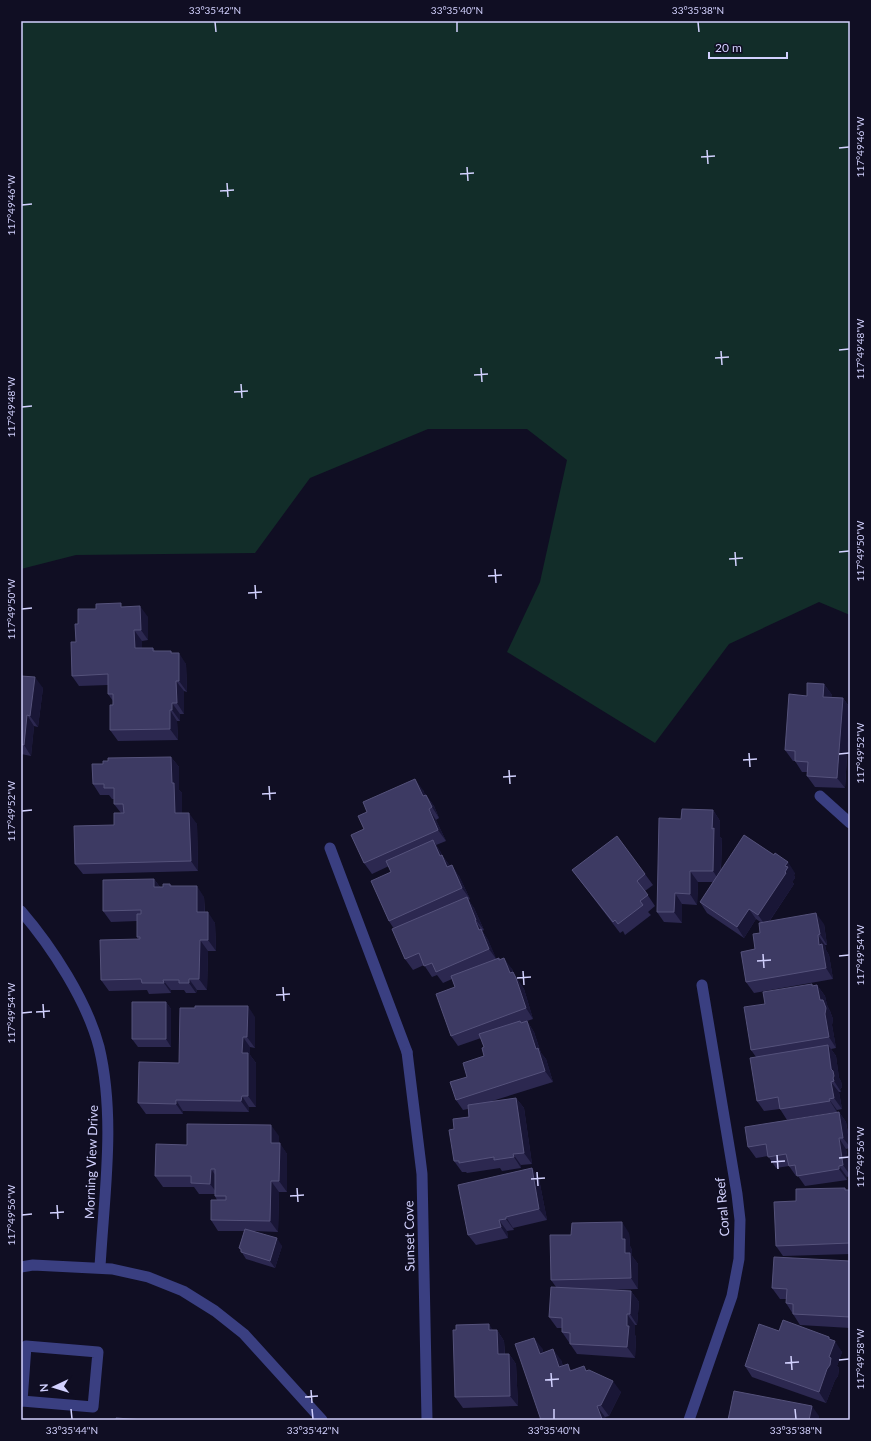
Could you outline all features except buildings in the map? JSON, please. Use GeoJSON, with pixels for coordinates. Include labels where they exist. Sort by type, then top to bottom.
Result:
{"type":"FeatureCollection","features":[{"type":"Feature","properties":{"kind":"street"},"geometry":{"type":"LineString","coordinates":[[820,796],[850,823]]}},
{"type":"Feature","properties":{"kind":"street","name":"Sunset Cove"},"geometry":{"type":"LineString","coordinates":[[330,848],[407,1052],[422,1174],[427,1420]]}},
{"type":"Feature","properties":{"kind":"street","name":"Morning View Drive"},"geometry":{"type":"LineString","coordinates":[[21,911],[50,951],[80,997],[98,1046],[107,1098],[108,1133],[100,1267]]}},
{"type":"Feature","properties":{"kind":"street","name":"Coral Reef"},"geometry":{"type":"LineString","coordinates":[[689,1420],[732,1296],[739,1259],[740,1220],[737,1194],[702,985]]}},
{"type":"Feature","properties":{"kind":"street"},"geometry":{"type":"LineString","coordinates":[[21,1267],[100,1267],[155,1280],[183,1291],[215,1311],[244,1334],[322,1420]]}},
{"type":"Feature","properties":{"kind":"street"},"geometry":{"type":"LineString","coordinates":[[26,1346],[98,1352],[93,1407],[22,1401],[26,1346]]}},
{"type":"Feature","properties":{"kind":"green space"},"geometry":{"type":"Polygon","coordinates":[[[21,21],[850,21],[850,615],[819,602],[729,644],[655,743],[507,652],[540,582],[567,460],[527,429],[428,429],[310,478],[255,553],[76,555],[21,569],[21,21]]]}}]}
